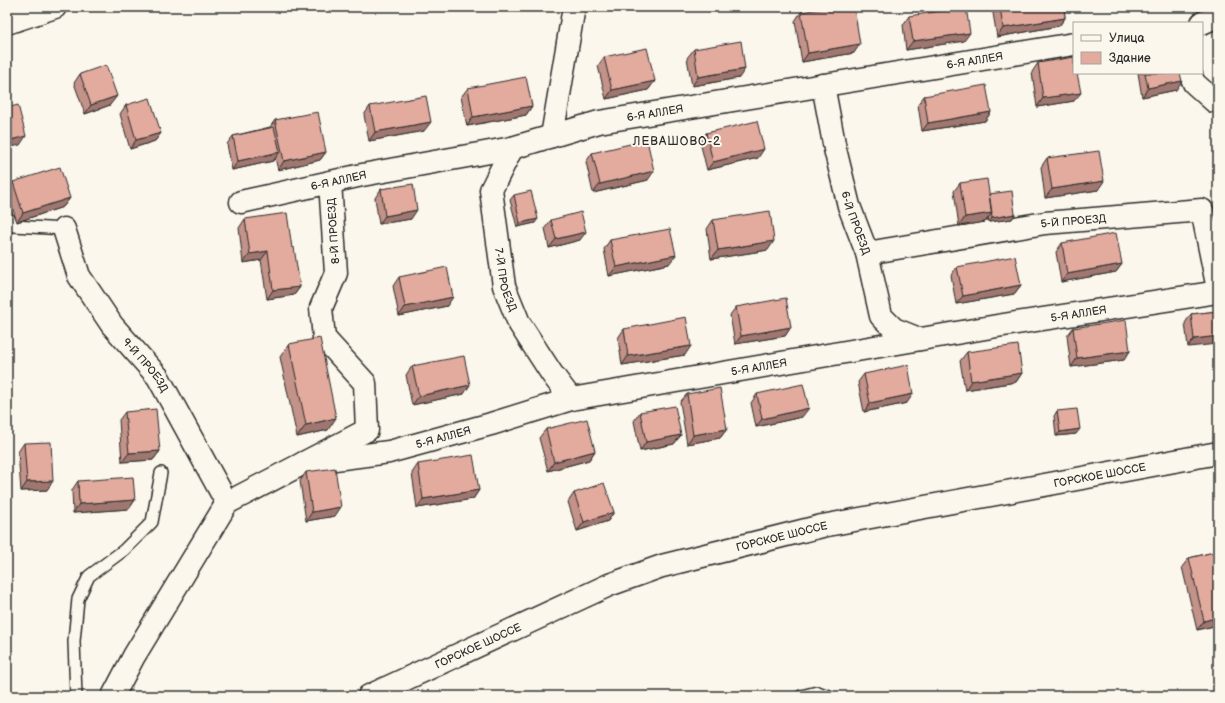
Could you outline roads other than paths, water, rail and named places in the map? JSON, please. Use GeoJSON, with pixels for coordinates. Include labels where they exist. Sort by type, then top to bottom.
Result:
{"type":"FeatureCollection","features":[{"type":"Feature","properties":{"kind":"street"},"geometry":{"type":"LineString","coordinates":[[7,23],[55,7]]}},
{"type":"Feature","properties":{"kind":"street"},"geometry":{"type":"LineString","coordinates":[[552,136],[574,7]]}},
{"type":"Feature","properties":{"kind":"street"},"geometry":{"type":"LineString","coordinates":[[1203,23],[1218,16]]}},
{"type":"Feature","properties":{"kind":"street","name":"6-Я АЛЛЕЯ"},"geometry":{"type":"LineString","coordinates":[[241,202],[330,182],[512,148],[599,122],[1073,44]]}},
{"type":"Feature","properties":{"kind":"street"},"geometry":{"type":"LineString","coordinates":[[1190,74],[1194,83],[1214,101],[1218,101]]}},
{"type":"Feature","properties":{"kind":"street","name":"6-Й ПРОЕЗД"},"geometry":{"type":"LineString","coordinates":[[823,85],[835,149],[849,206],[866,253],[882,316],[894,329],[919,339]]}},
{"type":"Feature","properties":{"kind":"street","name":"7-Й ПРОЕЗД"},"geometry":{"type":"LineString","coordinates":[[512,148],[491,190],[504,286],[519,323],[552,374],[571,398]]}},
{"type":"Feature","properties":{"kind":"street","name":"8-Й ПРОЕЗД"},"geometry":{"type":"LineString","coordinates":[[304,463],[367,430],[364,383],[324,338],[321,308],[336,273],[330,182]]}},
{"type":"Feature","properties":{"kind":"street","name":"5-Й ПРОЕЗД"},"geometry":{"type":"LineString","coordinates":[[866,253],[1045,223],[1202,210],[1218,290]]}},
{"type":"Feature","properties":{"kind":"street","name":"9-Й ПРОЕЗД"},"geometry":{"type":"LineString","coordinates":[[64,229],[79,276],[112,325],[158,377],[227,503]]}},
{"type":"Feature","properties":{"kind":"street","name":"5-Я АЛЛЕЯ"},"geometry":{"type":"LineString","coordinates":[[304,463],[389,452],[491,424],[571,398],[1218,290]]}},
{"type":"Feature","properties":{"kind":"street","name":"ГОРСКОЕ ШОССЕ"},"geometry":{"type":"LineString","coordinates":[[369,696],[602,588],[662,566],[822,526],[1218,453]]}},
{"type":"Feature","properties":{"kind":"street"},"geometry":{"type":"LineString","coordinates":[[113,696],[134,656],[227,503],[304,463]]}},
{"type":"Feature","properties":{"kind":"lane"},"geometry":{"type":"LineString","coordinates":[[7,217],[14,226],[64,229]]}},
{"type":"Feature","properties":{"kind":"lane"},"geometry":{"type":"LineString","coordinates":[[76,696],[74,641],[78,599],[89,576],[124,550],[152,522],[161,473]]}},
{"type":"Feature","properties":{"kind":"lane"},"geometry":{"type":"LineString","coordinates":[[801,696],[817,692],[829,696]]}},
{"type":"Feature","properties":{"kind":"district","name":"ЛЕВАШОВО-2"},"geometry":{"type":"Point","coordinates":[677,141]}}]}
